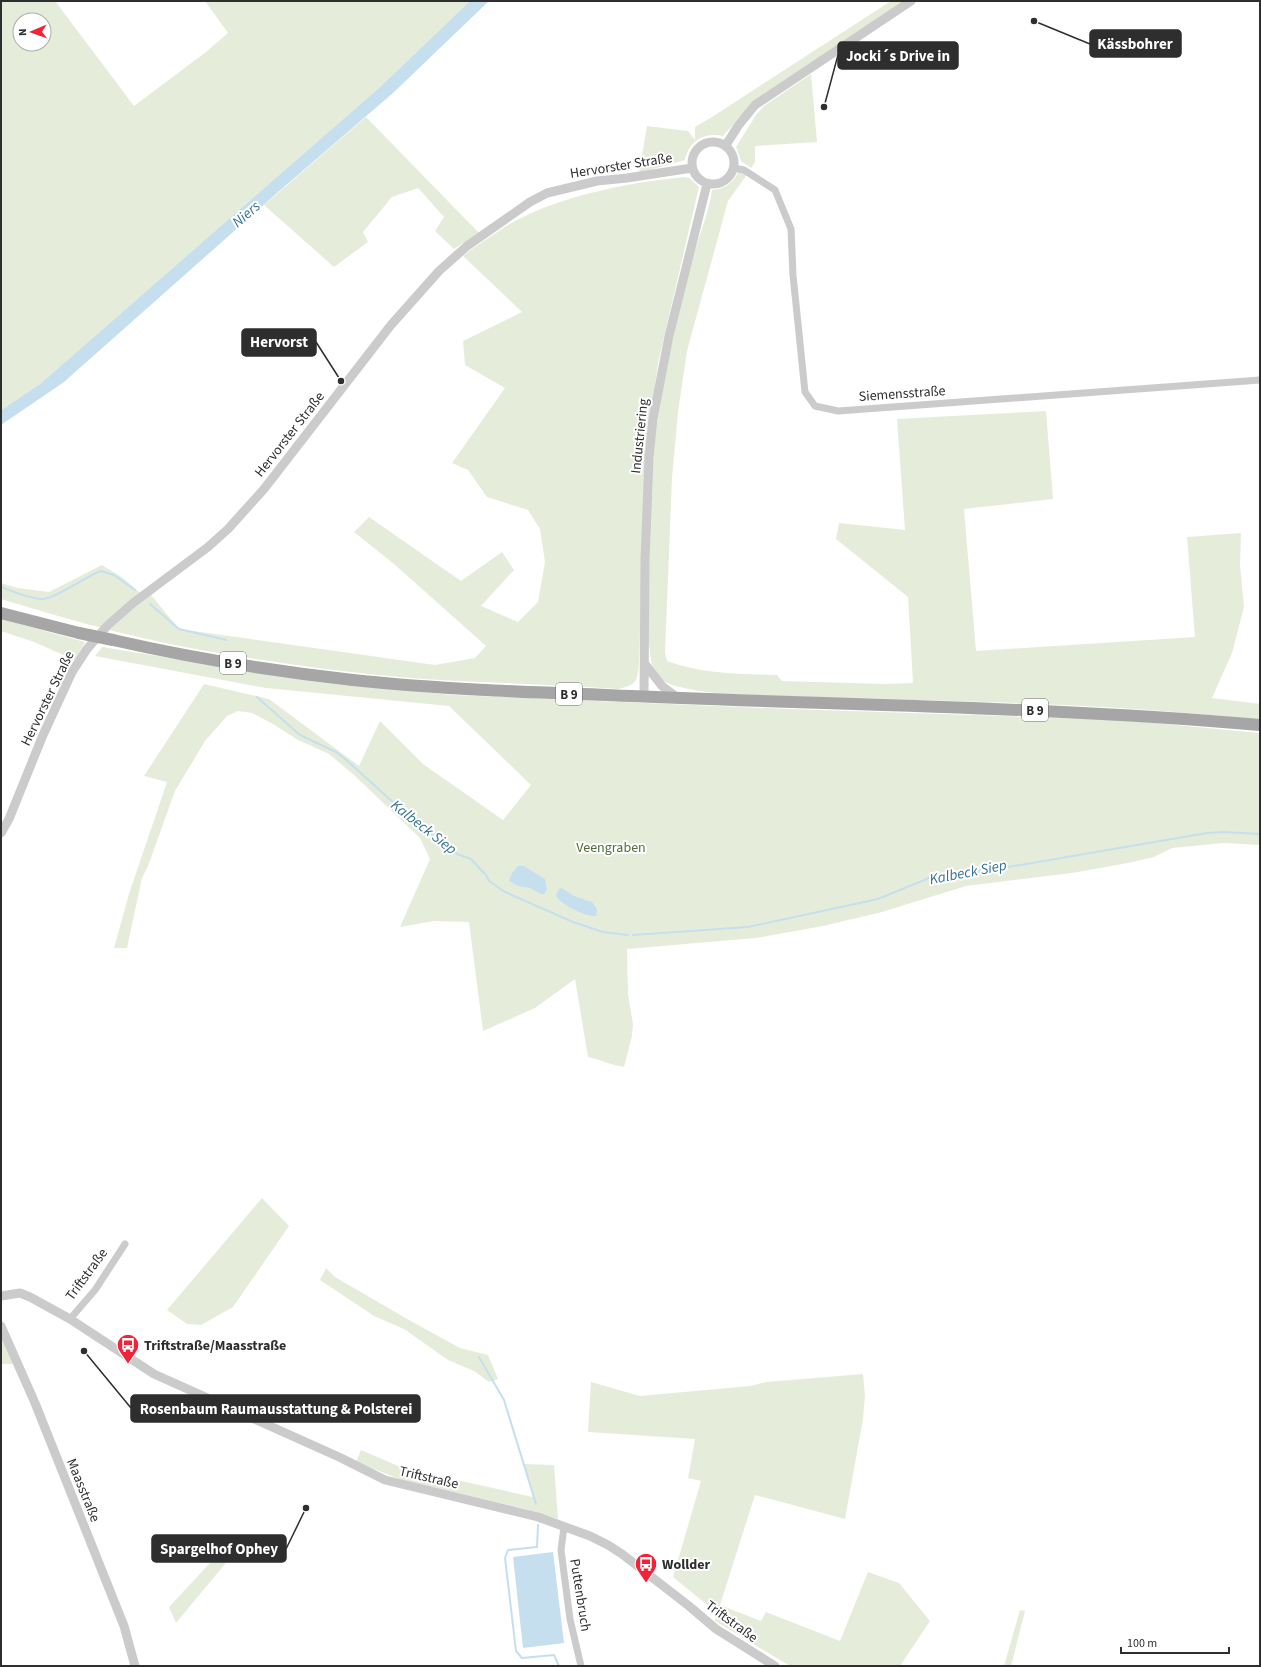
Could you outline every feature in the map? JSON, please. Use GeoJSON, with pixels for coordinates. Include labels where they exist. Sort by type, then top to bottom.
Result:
{"type":"FeatureCollection","features":[{"type":"Feature","properties":{"kind":"main road","name":"B 9"},"geometry":{"type":"LineString","coordinates":[[1,613],[79,633],[201,658],[354,680],[426,686],[644,697],[1080,712],[1170,717],[1260,725]]}},
{"type":"Feature","properties":{"kind":"street"},"geometry":{"type":"LineString","coordinates":[[726,145],[738,126],[755,105],[911,1]]}},
{"type":"Feature","properties":{"kind":"street"},"geometry":{"type":"LineString","coordinates":[[714,141],[726,145],[734,155],[734,168],[729,178],[724,181],[718,184],[707,184],[697,177],[692,168],[693,154],[702,144],[714,141]]}},
{"type":"Feature","properties":{"kind":"street","name":"Hervorster Straße"},"geometry":{"type":"LineString","coordinates":[[1,833],[9,819],[43,735],[72,672],[87,649],[107,626],[133,603],[192,560],[228,529],[264,489],[391,325],[439,271],[467,246],[530,202],[547,193],[597,181],[614,180],[692,168]]}},
{"type":"Feature","properties":{"kind":"street","name":"Siemensstraße"},"geometry":{"type":"LineString","coordinates":[[734,168],[744,170],[775,190],[791,229],[805,392],[815,406],[838,411],[1260,380]]}},
{"type":"Feature","properties":{"kind":"street","name":"Industriering"},"geometry":{"type":"LineString","coordinates":[[644,697],[645,560],[649,458],[653,419],[669,336],[707,184]]}},
{"type":"Feature","properties":{"kind":"street"},"geometry":{"type":"LineString","coordinates":[[645,664],[662,686],[678,698]]}},
{"type":"Feature","properties":{"kind":"street","name":"Triftstraße"},"geometry":{"type":"LineString","coordinates":[[70,1319],[95,1290],[125,1244]]}},
{"type":"Feature","properties":{"kind":"street","name":"Triftstraße"},"geometry":{"type":"LineString","coordinates":[[1,1296],[20,1293],[70,1319],[154,1374],[385,1480],[538,1517],[590,1536],[612,1548],[683,1602],[716,1630],[774,1666]]}},
{"type":"Feature","properties":{"kind":"street","name":"Maasstraße"},"geometry":{"type":"LineString","coordinates":[[1,1326],[35,1403],[124,1626],[135,1666]]}},
{"type":"Feature","properties":{"kind":"street","name":"Puttenbruch"},"geometry":{"type":"LineString","coordinates":[[564,1527],[561,1550],[570,1619],[581,1666]]}},
{"type":"Feature","properties":{"kind":"green space"},"geometry":{"type":"Polygon","coordinates":[[[1,1],[55,1],[134,106],[206,52],[228,33],[205,1],[470,1],[380,87],[40,384],[1,410],[1,1]]]}},
{"type":"Feature","properties":{"kind":"green space"},"geometry":{"type":"Polygon","coordinates":[[[891,1],[907,1],[739,118],[723,136],[710,135],[698,139],[690,148],[685,160],[639,173],[647,126],[688,131],[695,140],[695,127],[891,1]]]}},
{"type":"Feature","properties":{"kind":"green space"},"geometry":{"type":"Polygon","coordinates":[[[811,74],[817,142],[755,146],[755,162],[751,168],[741,161],[736,147],[756,115],[764,106],[811,74]]]}},
{"type":"Feature","properties":{"kind":"green space"},"geometry":{"type":"Polygon","coordinates":[[[366,117],[479,233],[454,249],[435,231],[444,217],[418,188],[392,197],[363,232],[368,242],[334,267],[264,205],[366,117]]]}},
{"type":"Feature","properties":{"kind":"green space"},"geometry":{"type":"Polygon","coordinates":[[[740,169],[748,173],[728,201],[687,351],[678,412],[672,478],[665,653],[667,661],[693,669],[707,671],[735,674],[777,675],[782,681],[886,684],[913,683],[908,597],[836,539],[839,523],[905,530],[897,419],[1046,411],[1053,499],[964,509],[976,651],[1195,637],[1187,537],[1241,533],[1240,565],[1244,607],[1232,653],[1212,698],[1260,704],[1260,720],[1070,705],[730,694],[700,691],[672,685],[656,675],[649,647],[649,540],[653,461],[659,409],[686,284],[708,210],[712,190],[729,184],[735,178],[740,169]]]}},
{"type":"Feature","properties":{"kind":"green space"},"geometry":{"type":"Polygon","coordinates":[[[683,177],[690,178],[699,187],[658,363],[645,462],[639,664],[637,679],[633,684],[619,689],[440,680],[308,667],[201,650],[143,638],[86,624],[1,599],[1,583],[18,588],[49,592],[102,565],[123,578],[139,592],[151,595],[179,629],[435,665],[475,658],[486,646],[394,564],[354,532],[369,517],[461,581],[502,552],[514,570],[481,606],[518,622],[538,602],[545,562],[540,529],[528,510],[487,497],[468,470],[452,463],[505,388],[465,365],[463,341],[522,312],[463,256],[512,222],[538,210],[578,196],[620,186],[683,177]]]}},
{"type":"Feature","properties":{"kind":"green space"},"geometry":{"type":"Polygon","coordinates":[[[1,619],[85,642],[75,660],[34,642],[1,631],[1,619]]]}},
{"type":"Feature","properties":{"kind":"green space","name":"Veengraben"},"geometry":{"type":"Polygon","coordinates":[[[102,647],[312,681],[453,695],[790,709],[1123,720],[1260,733],[1260,845],[1224,843],[1172,848],[1154,857],[1128,863],[1072,873],[966,886],[882,912],[823,926],[756,938],[627,949],[628,994],[633,1024],[632,1036],[624,1067],[588,1057],[575,979],[535,1008],[483,1031],[469,922],[434,921],[400,927],[430,859],[420,838],[355,776],[329,754],[298,740],[252,713],[238,711],[227,716],[205,741],[175,791],[148,866],[142,878],[127,948],[114,948],[129,894],[167,782],[144,776],[204,684],[269,699],[359,766],[380,721],[423,764],[503,820],[531,785],[449,706],[266,688],[95,656],[102,647]]]}},
{"type":"Feature","properties":{"kind":"green space"},"geometry":{"type":"Polygon","coordinates":[[[262,1198],[289,1226],[233,1307],[201,1325],[187,1324],[167,1310],[262,1198]]]}},
{"type":"Feature","properties":{"kind":"green space"},"geometry":{"type":"Polygon","coordinates":[[[326,1268],[335,1277],[460,1348],[488,1355],[498,1379],[489,1382],[474,1371],[448,1360],[404,1329],[374,1316],[320,1280],[326,1268]]]}},
{"type":"Feature","properties":{"kind":"green space"},"geometry":{"type":"Polygon","coordinates":[[[1,1337],[14,1364],[1,1364],[1,1337]]]}},
{"type":"Feature","properties":{"kind":"green space"},"geometry":{"type":"Polygon","coordinates":[[[863,1374],[865,1396],[863,1419],[845,1519],[755,1495],[720,1605],[761,1621],[766,1612],[840,1641],[868,1572],[899,1583],[930,1621],[900,1666],[790,1666],[715,1621],[717,1613],[673,1577],[701,1481],[688,1478],[695,1439],[588,1432],[591,1382],[640,1396],[750,1386],[766,1382],[863,1374]]]}},
{"type":"Feature","properties":{"kind":"green space"},"geometry":{"type":"Polygon","coordinates":[[[361,1450],[403,1468],[533,1497],[524,1464],[554,1465],[558,1519],[522,1508],[402,1480],[356,1462],[361,1450]]]}},
{"type":"Feature","properties":{"kind":"green space"},"geometry":{"type":"Polygon","coordinates":[[[224,1548],[235,1552],[176,1623],[169,1607],[224,1548]]]}},
{"type":"Feature","properties":{"kind":"green space"},"geometry":{"type":"Polygon","coordinates":[[[1020,1610],[1025,1611],[1011,1666],[1004,1666],[1020,1610]]]}},
{"type":"Feature","properties":{"kind":"water","name":"Niers"},"geometry":{"type":"Polygon","coordinates":[[[470,1],[489,1],[393,93],[277,193],[64,382],[1,425],[1,410],[40,384],[380,87],[470,1]]]}},
{"type":"Feature","properties":{"kind":"water"},"geometry":{"type":"Polygon","coordinates":[[[518,866],[524,866],[545,879],[547,890],[544,894],[530,888],[518,886],[509,881],[512,873],[518,866]]]}},
{"type":"Feature","properties":{"kind":"water"},"geometry":{"type":"Polygon","coordinates":[[[562,888],[574,896],[592,902],[597,909],[596,916],[580,912],[567,906],[558,899],[556,895],[559,889],[562,888]]]}},
{"type":"Feature","properties":{"kind":"water"},"geometry":{"type":"Polygon","coordinates":[[[553,1552],[564,1643],[523,1648],[513,1557],[553,1552]]]}},
{"type":"Feature","properties":{"kind":"waterway","name":"Kalbeck Siep"},"geometry":{"type":"LineString","coordinates":[[1,587],[28,597],[43,599],[55,595],[101,571],[114,575],[135,590]]}},
{"type":"Feature","properties":{"kind":"waterway","name":"Kalbeck Siep"},"geometry":{"type":"LineString","coordinates":[[150,604],[179,629],[226,640]]}},
{"type":"Feature","properties":{"kind":"waterway","name":"Kalbeck Siep"},"geometry":{"type":"LineString","coordinates":[[257,697],[300,735],[336,752],[344,758],[404,812],[457,854],[471,859],[486,875],[489,881],[505,892],[573,922],[603,932],[628,935]]}},
{"type":"Feature","properties":{"kind":"waterway","name":"Kalbeck Siep"},"geometry":{"type":"LineString","coordinates":[[633,935],[748,927],[878,899],[934,876],[1014,866],[1207,833],[1224,832],[1260,834]]}},
{"type":"Feature","properties":{"kind":"waterway"},"geometry":{"type":"LineString","coordinates":[[479,1357],[504,1400],[536,1504]]}},
{"type":"Feature","properties":{"kind":"waterway"},"geometry":{"type":"LineString","coordinates":[[538,1525],[537,1547],[508,1550],[505,1558],[516,1651],[522,1658],[554,1655],[559,1666]]}},
{"type":"Feature","properties":{"kind":"place","name":"Kässbohrer"},"geometry":{"type":"Point","coordinates":[1034,21]}},
{"type":"Feature","properties":{"kind":"place","name":"Jocki´s Drive in"},"geometry":{"type":"Point","coordinates":[824,107]}},
{"type":"Feature","properties":{"kind":"place","name":"Hervorst"},"geometry":{"type":"Point","coordinates":[341,381]}},
{"type":"Feature","properties":{"kind":"place","name":"Rosenbaum Raumausstattung & Polsterei"},"geometry":{"type":"Point","coordinates":[84,1351]}},
{"type":"Feature","properties":{"kind":"place","name":"Triftstraße/Maasstraße"},"geometry":{"type":"Point","coordinates":[128,1364]}},
{"type":"Feature","properties":{"kind":"place","name":"Spargelhof Ophey"},"geometry":{"type":"Point","coordinates":[306,1508]}},
{"type":"Feature","properties":{"kind":"place","name":"Wollder"},"geometry":{"type":"Point","coordinates":[646,1584]}}]}
